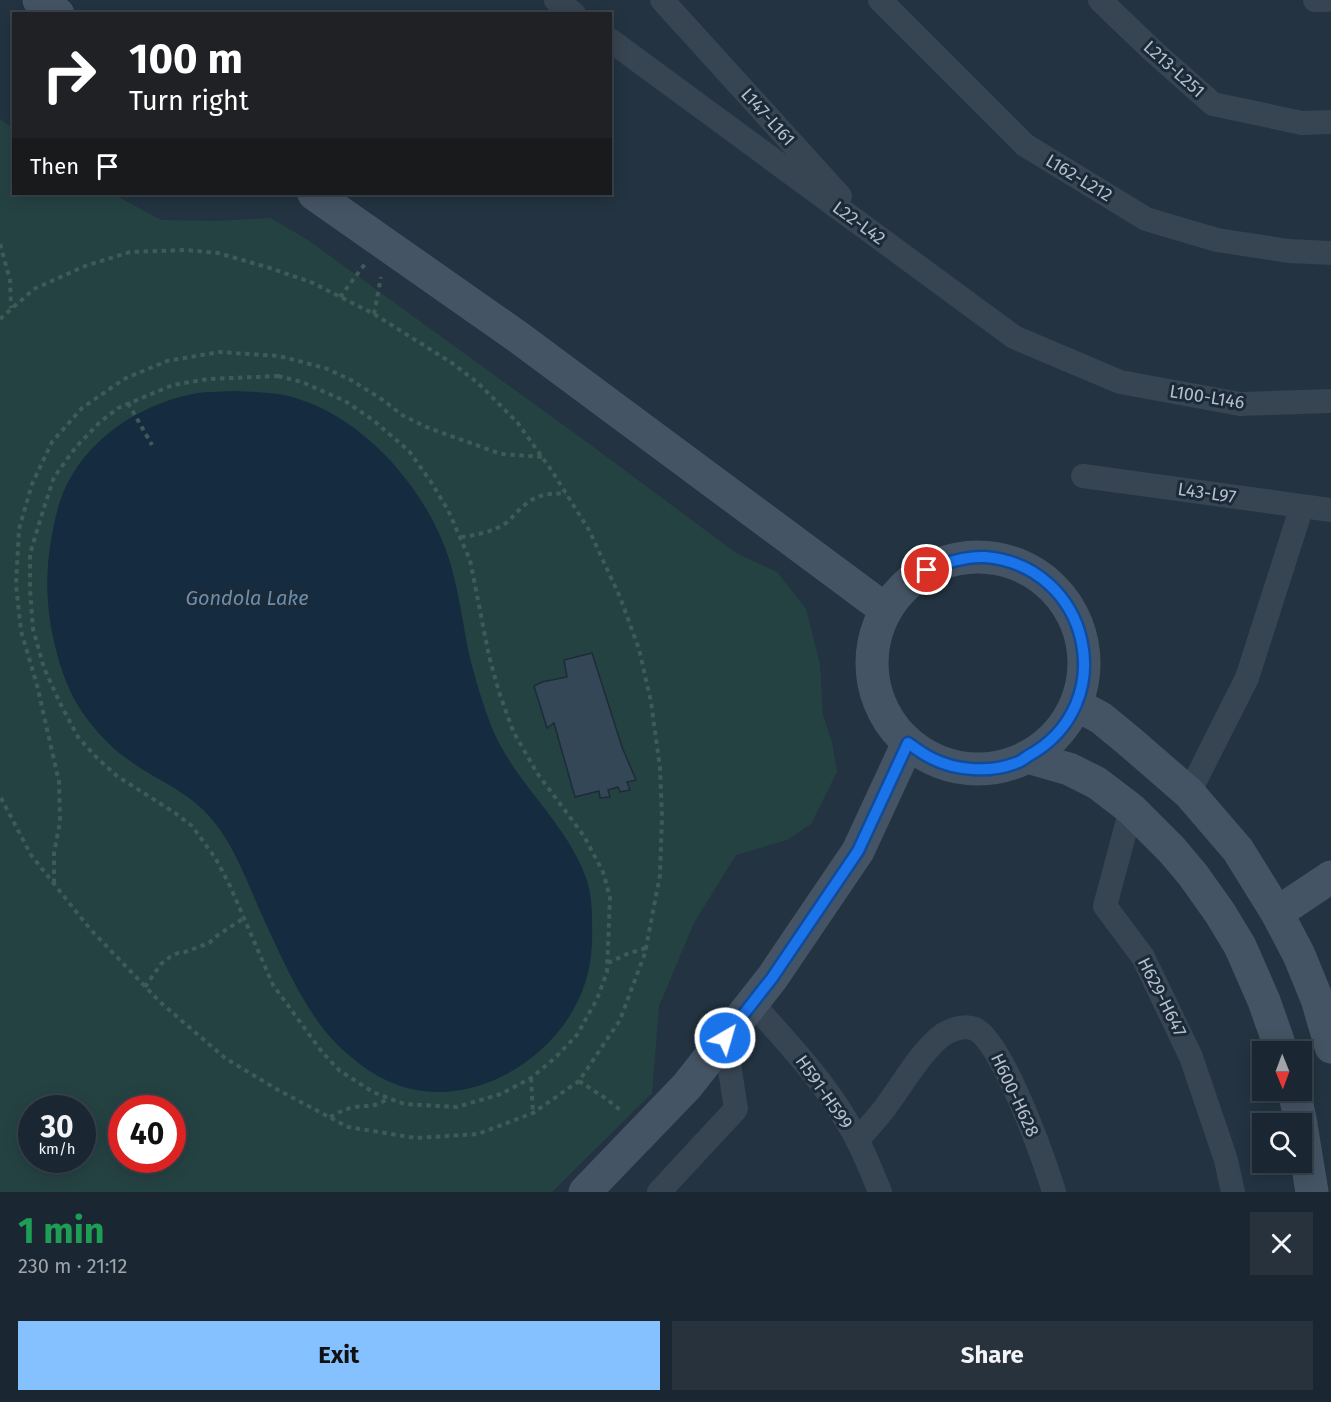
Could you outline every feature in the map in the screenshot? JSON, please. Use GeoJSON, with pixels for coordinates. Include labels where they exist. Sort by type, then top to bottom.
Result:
{"type":"FeatureCollection","features":[{"type":"Feature","properties":{"kind":"street"},"geometry":{"type":"LineString","coordinates":[[39,0],[55,12]]}},
{"type":"Feature","properties":{"kind":"street"},"geometry":{"type":"LineString","coordinates":[[556,0],[571,12]]}},
{"type":"Feature","properties":{"kind":"street","name":"L147-L161"},"geometry":{"type":"LineString","coordinates":[[662,0],[874,234]]}},
{"type":"Feature","properties":{"kind":"street","name":"L162-L212"},"geometry":{"type":"LineString","coordinates":[[880,0],[1025,145],[1146,219],[1217,240],[1289,251],[1331,253]]}},
{"type":"Feature","properties":{"kind":"street","name":"L213-L251"},"geometry":{"type":"LineString","coordinates":[[1100,0],[1213,104],[1302,123],[1331,122]]}},
{"type":"Feature","properties":{"kind":"street"},"geometry":{"type":"LineString","coordinates":[[1316,0],[1327,0]]}},
{"type":"Feature","properties":{"kind":"street","name":"L22-L42"},"geometry":{"type":"LineString","coordinates":[[612,41],[1014,337],[1120,382]]}},
{"type":"Feature","properties":{"kind":"street"},"geometry":{"type":"LineString","coordinates":[[315,195],[518,337],[886,610]]}},
{"type":"Feature","properties":{"kind":"street","name":"L100-L146"},"geometry":{"type":"LineString","coordinates":[[1120,382],[1240,404],[1331,401]]}},
{"type":"Feature","properties":{"kind":"street","name":"L43-L97"},"geometry":{"type":"LineString","coordinates":[[1083,476],[1331,510]]}},
{"type":"Feature","properties":{"kind":"street"},"geometry":{"type":"LineString","coordinates":[[1189,793],[1246,678],[1302,506]]}},
{"type":"Feature","properties":{"kind":"street"},"geometry":{"type":"LineString","coordinates":[[984,557],[1012,563],[1039,576],[1060,596],[1076,620],[1084,648],[1084,677],[1077,705],[1068,722],[1056,737],[1042,749],[1016,763],[988,770],[959,768],[932,759],[908,743],[885,715],[873,681],[873,645],[886,610],[904,587],[927,570],[955,560],[984,557]]}},
{"type":"Feature","properties":{"kind":"street"},"geometry":{"type":"LineString","coordinates":[[1077,705],[1101,718],[1189,793],[1238,850],[1277,913],[1299,955],[1331,1047]]}},
{"type":"Feature","properties":{"kind":"street"},"geometry":{"type":"LineString","coordinates":[[585,1192],[687,1086],[772,978],[858,851],[908,743]]}},
{"type":"Feature","properties":{"kind":"street"},"geometry":{"type":"LineString","coordinates":[[1027,757],[1069,769],[1097,783],[1131,809],[1172,850],[1220,913],[1240,946],[1264,1001],[1277,1041]]}},
{"type":"Feature","properties":{"kind":"street","name":"H629-H647"},"geometry":{"type":"LineString","coordinates":[[1131,809],[1106,906],[1143,957],[1191,1056],[1226,1160],[1233,1192]]}},
{"type":"Feature","properties":{"kind":"street"},"geometry":{"type":"LineString","coordinates":[[1277,913],[1331,877]]}},
{"type":"Feature","properties":{"kind":"street","name":"H591-H599"},"geometry":{"type":"LineString","coordinates":[[752,1003],[821,1083],[849,1125],[880,1192]]}},
{"type":"Feature","properties":{"kind":"street","name":"H600-H628"},"geometry":{"type":"LineString","coordinates":[[857,1140],[883,1110],[930,1046],[947,1032],[956,1028],[974,1029],[989,1041],[1011,1082],[1035,1135],[1054,1192]]}},
{"type":"Feature","properties":{"kind":"street"},"geometry":{"type":"LineString","coordinates":[[659,1192],[736,1109],[725,1038]]}},
{"type":"Feature","properties":{"kind":"street"},"geometry":{"type":"LineString","coordinates":[[1309,1173],[1312,1192]]}},
{"type":"Feature","properties":{"kind":"path"},"geometry":{"type":"LineString","coordinates":[[340,297],[385,243]]}},
{"type":"Feature","properties":{"kind":"path"},"geometry":{"type":"LineString","coordinates":[[374,314],[385,243]]}},
{"type":"Feature","properties":{"kind":"path"},"geometry":{"type":"LineString","coordinates":[[0,244],[10,280],[11,309]]}},
{"type":"Feature","properties":{"kind":"path"},"geometry":{"type":"LineString","coordinates":[[0,319],[34,289],[85,266],[130,252],[186,250],[218,253],[313,283],[374,314],[452,363],[478,383],[517,422],[543,457],[589,530],[620,597],[639,649],[651,702],[660,768],[662,817],[660,875],[646,948],[620,1020],[579,1081],[533,1113],[478,1134],[416,1138],[348,1127],[278,1090],[225,1058],[160,1002],[90,929],[31,855],[0,796]]}},
{"type":"Feature","properties":{"kind":"path"},"geometry":{"type":"LineString","coordinates":[[54,884],[54,853],[60,822],[59,782],[37,685],[21,631],[16,585],[19,529],[32,484],[52,442],[82,408],[124,379],[167,361],[219,352],[279,356],[326,368],[351,380],[402,415],[426,427],[501,454],[543,457]]}},
{"type":"Feature","properties":{"kind":"path"},"geometry":{"type":"LineString","coordinates":[[278,376],[302,382],[345,401],[373,420],[409,451],[448,510],[470,560],[489,656],[513,730],[537,772],[584,836],[603,872],[610,897],[607,972],[597,999],[577,1035],[531,1078],[501,1094],[457,1107],[404,1104],[373,1092],[340,1071],[297,1020],[273,985],[216,859],[192,826],[117,776],[78,737],[44,668],[33,629],[30,554],[54,477],[76,447],[99,423],[128,403],[173,385],[208,379],[278,376]]}},
{"type":"Feature","properties":{"kind":"path"},"geometry":{"type":"LineString","coordinates":[[128,403],[152,445]]}},
{"type":"Feature","properties":{"kind":"path"},"geometry":{"type":"LineString","coordinates":[[461,537],[476,535],[504,525],[536,496],[567,494]]}},
{"type":"Feature","properties":{"kind":"path"},"geometry":{"type":"LineString","coordinates":[[145,987],[161,964],[170,957],[209,943],[244,918]]}},
{"type":"Feature","properties":{"kind":"path"},"geometry":{"type":"LineString","coordinates":[[607,963],[646,948]]}},
{"type":"Feature","properties":{"kind":"path"},"geometry":{"type":"LineString","coordinates":[[531,1078],[533,1113]]}},
{"type":"Feature","properties":{"kind":"path"},"geometry":{"type":"LineString","coordinates":[[579,1081],[605,1098],[644,1131]]}},
{"type":"Feature","properties":{"kind":"path"},"geometry":{"type":"LineString","coordinates":[[329,1117],[348,1109],[375,1106],[388,1098]]}},
{"type":"Feature","properties":{"kind":"green space"},"geometry":{"type":"Polygon","coordinates":[[[0,119],[12,127],[12,195],[115,195],[161,220],[217,221],[270,218],[308,240],[736,553],[777,572],[806,609],[820,664],[823,715],[832,742],[837,772],[811,824],[787,840],[736,855],[694,923],[659,1006],[652,1093],[552,1192],[0,1192],[0,119]]]}},
{"type":"Feature","properties":{"kind":"water","name":"Gondola Lake"},"geometry":{"type":"Polygon","coordinates":[[[236,391],[284,395],[311,403],[337,416],[361,433],[403,475],[435,524],[446,550],[457,589],[469,654],[479,691],[501,748],[565,836],[589,886],[592,931],[590,965],[583,989],[573,1010],[561,1029],[545,1046],[507,1074],[486,1083],[442,1092],[410,1089],[389,1082],[370,1071],[339,1046],[321,1026],[292,979],[237,858],[218,827],[186,796],[138,767],[109,744],[78,706],[63,673],[51,627],[47,573],[57,510],[72,475],[84,458],[114,429],[149,408],[194,394],[236,391]]]}},
{"type":"Feature","properties":{"kind":"building"},"geometry":{"type":"Polygon","coordinates":[[[592,653],[622,747],[636,780],[627,782],[630,790],[620,792],[618,787],[608,790],[610,797],[600,798],[599,791],[575,797],[554,723],[547,728],[534,686],[567,677],[564,660],[592,653]]]}},
{"type":"Feature","properties":{"kind":"route"},"geometry":{"type":"LineString","coordinates":[[725,1038],[772,978],[858,851],[908,743],[932,759],[946,764],[959,768],[988,770],[1016,763],[1042,749],[1068,722],[1077,705],[1084,677],[1084,648],[1076,620],[1060,596],[1039,576],[1012,563],[984,557],[955,560],[927,570]]}}]}
